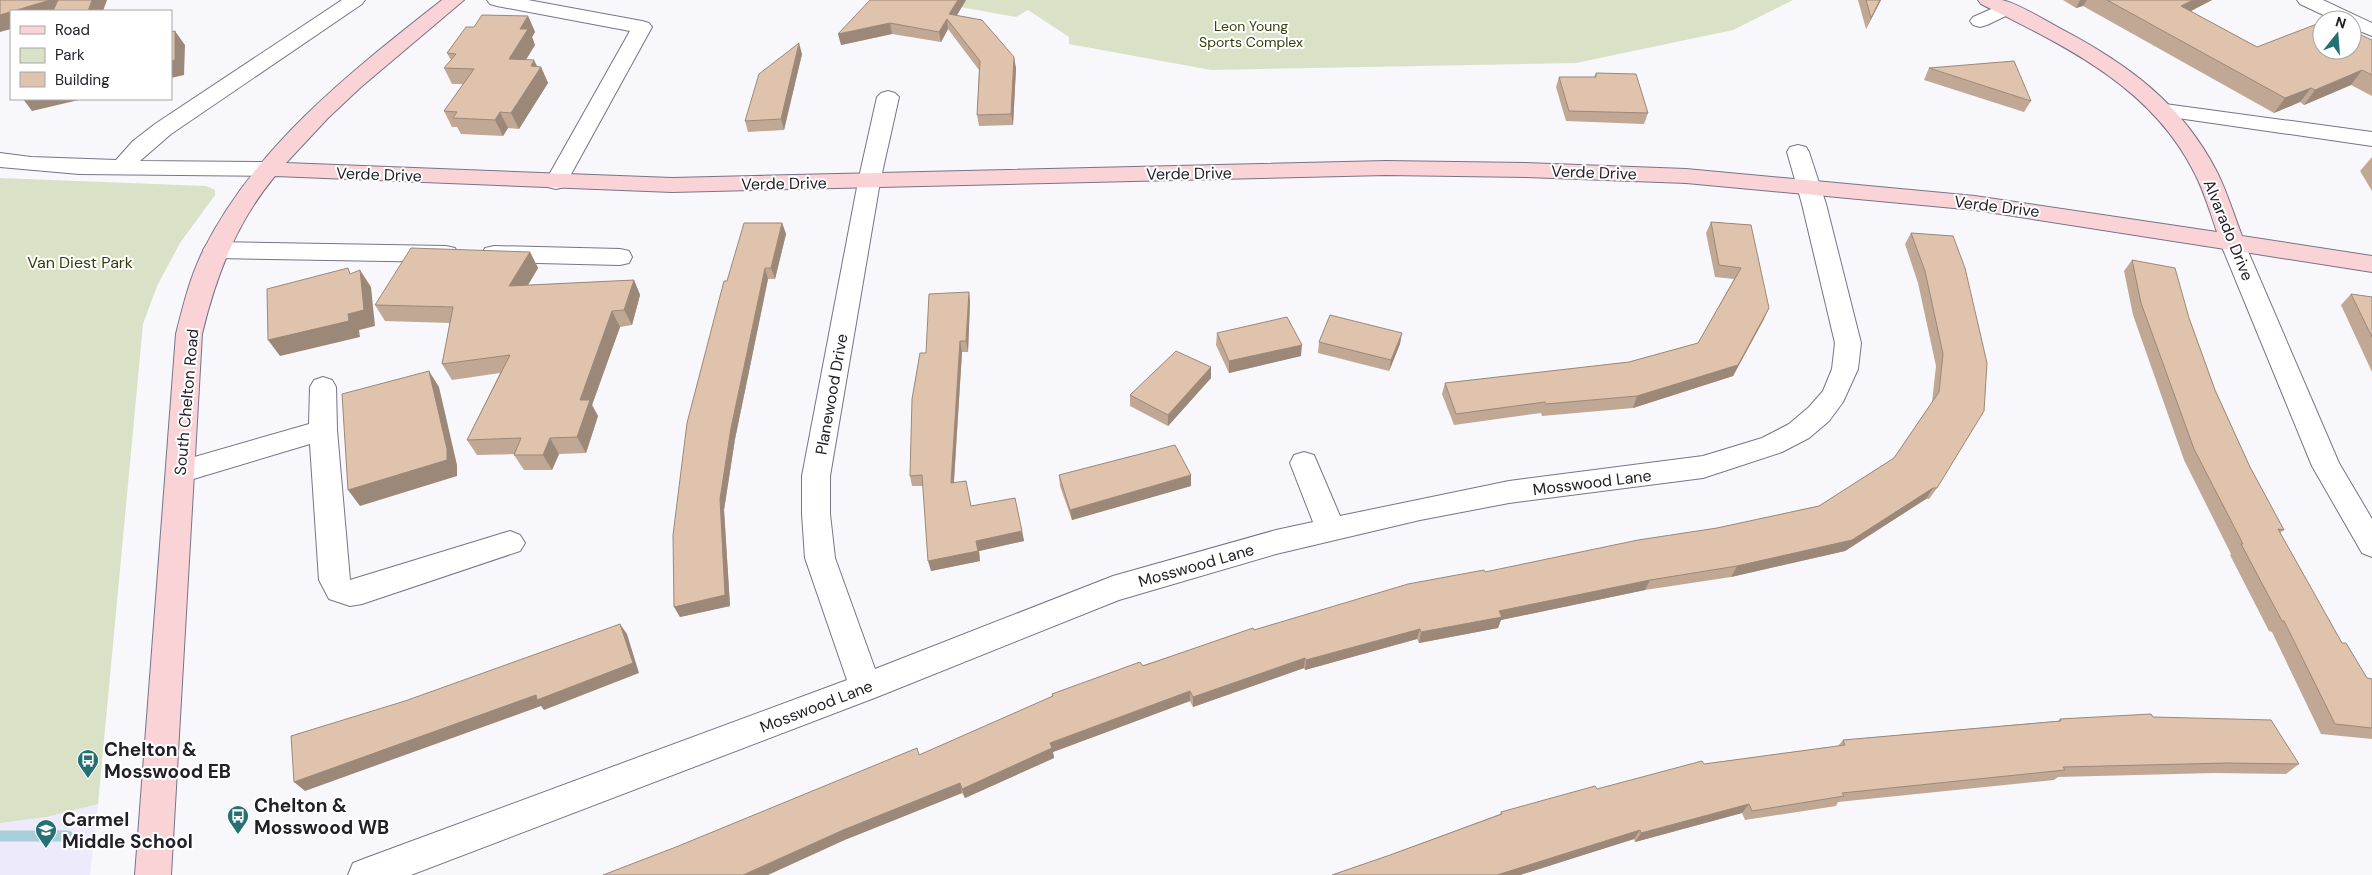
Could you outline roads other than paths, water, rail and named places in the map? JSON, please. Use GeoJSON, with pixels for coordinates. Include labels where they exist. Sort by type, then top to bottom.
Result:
{"type":"FeatureCollection","features":[{"type":"Feature","properties":{"kind":"street"},"geometry":{"type":"LineString","coordinates":[[122,167],[141,146],[163,129],[355,0]]}},
{"type":"Feature","properties":{"kind":"street","name":"South Chelton Road"},"geometry":{"type":"LineString","coordinates":[[153,875],[189,334],[200,289],[216,250],[240,208],[269,169],[317,118],[358,79],[454,0]]}},
{"type":"Feature","properties":{"kind":"street"},"geometry":{"type":"LineString","coordinates":[[497,0],[642,27],[556,182]]}},
{"type":"Feature","properties":{"kind":"street"},"geometry":{"type":"LineString","coordinates":[[2307,0],[2329,10]]}},
{"type":"Feature","properties":{"kind":"street"},"geometry":{"type":"LineString","coordinates":[[1980,21],[1997,4]]}},
{"type":"Feature","properties":{"kind":"street","name":"Alvarado Drive"},"geometry":{"type":"LineString","coordinates":[[1997,4],[2106,61],[2165,110],[2179,128],[2205,172],[2232,242],[2326,466],[2372,545]]}},
{"type":"Feature","properties":{"kind":"street","name":"Planewood Drive"},"geometry":{"type":"LineString","coordinates":[[866,687],[820,558],[816,514],[816,476],[869,182],[888,97]]}},
{"type":"Feature","properties":{"kind":"street"},"geometry":{"type":"LineString","coordinates":[[2165,110],[2372,138]]}},
{"type":"Feature","properties":{"kind":"street","name":"Mosswood Lane"},"geometry":{"type":"LineString","coordinates":[[366,875],[866,687],[1113,589],[1218,558],[1420,508],[1509,492],[1703,467],[1772,445],[1799,431],[1819,414],[1834,395],[1845,369],[1848,343],[1809,186],[1798,152]]}},
{"type":"Feature","properties":{"kind":"street","name":"Verde Drive"},"geometry":{"type":"LineString","coordinates":[[0,160],[31,164],[269,169],[556,182],[672,185],[1444,168],[1686,176],[1809,186],[1974,203],[2372,264]]}},
{"type":"Feature","properties":{"kind":"street"},"geometry":{"type":"LineString","coordinates":[[216,250],[620,256]]}},
{"type":"Feature","properties":{"kind":"street"},"geometry":{"type":"LineString","coordinates":[[323,387],[323,430],[334,580],[340,590],[350,593],[362,591],[510,543]]}},
{"type":"Feature","properties":{"kind":"street"},"geometry":{"type":"LineString","coordinates":[[180,472],[323,430]]}},
{"type":"Feature","properties":{"kind":"street"},"geometry":{"type":"LineString","coordinates":[[1304,464],[1331,529]]}},
{"type":"Feature","properties":{"kind":"waterway"},"geometry":{"type":"LineString","coordinates":[[0,836],[68,836]]}},
{"type":"Feature","properties":{"kind":"place","name":"Chelton & Mosswood EB"},"geometry":{"type":"Point","coordinates":[88,779]}},
{"type":"Feature","properties":{"kind":"place","name":"Chelton & Mosswood WB"},"geometry":{"type":"Point","coordinates":[238,835]}},
{"type":"Feature","properties":{"kind":"place","name":"Carmel Middle School"},"geometry":{"type":"Point","coordinates":[46,849]}},
{"type":"Feature","properties":{"kind":"park label","name":"Leon Young Sports Complex"},"geometry":{"type":"Point","coordinates":[1251,34]}},
{"type":"Feature","properties":{"kind":"park label","name":"Van Diest Park"},"geometry":{"type":"Point","coordinates":[80,262]}}]}
